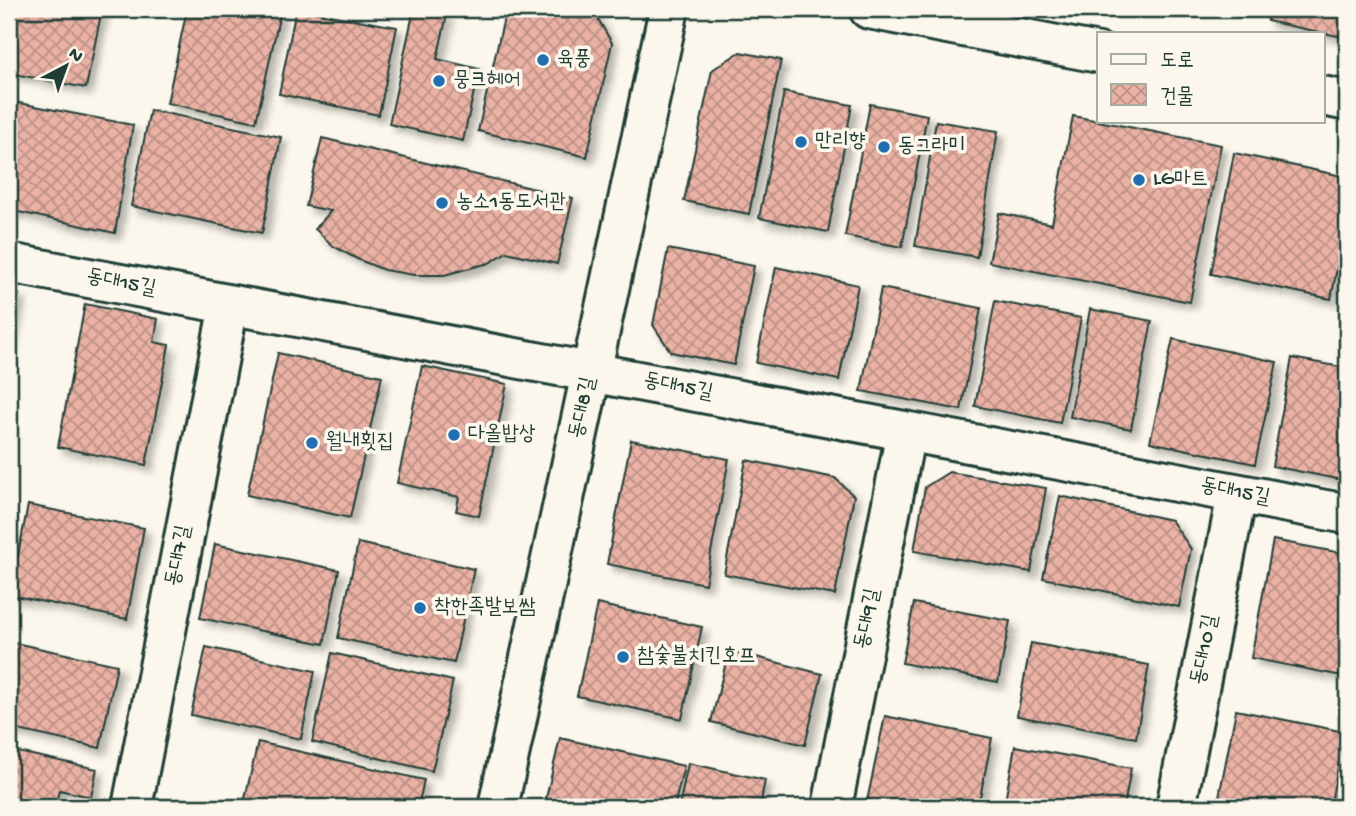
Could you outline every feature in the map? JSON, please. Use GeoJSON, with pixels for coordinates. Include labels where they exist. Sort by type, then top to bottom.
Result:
{"type":"FeatureCollection","features":[{"type":"Feature","properties":{"kind":"street","name":"동대8길"},"geometry":{"type":"LineString","coordinates":[[498,807],[669,9]]}},
{"type":"Feature","properties":{"kind":"street"},"geometry":{"type":"LineString","coordinates":[[869,9],[1097,53]]}},
{"type":"Feature","properties":{"kind":"street"},"geometry":{"type":"LineString","coordinates":[[1324,96],[1347,100]]}},
{"type":"Feature","properties":{"kind":"street","name":"동대15길"},"geometry":{"type":"LineString","coordinates":[[9,263],[1347,514]]}},
{"type":"Feature","properties":{"kind":"street","name":"동대7길"},"geometry":{"type":"LineString","coordinates":[[132,807],[229,304]]}},
{"type":"Feature","properties":{"kind":"street","name":"동대9길"},"geometry":{"type":"LineString","coordinates":[[832,807],[906,432]]}},
{"type":"Feature","properties":{"kind":"street","name":"동대10길"},"geometry":{"type":"LineString","coordinates":[[1175,807],[1237,494]]}},
{"type":"Feature","properties":{"kind":"building"},"geometry":{"type":"Polygon","coordinates":[[[9,9],[102,9],[86,88],[9,73],[9,9]]]}},
{"type":"Feature","properties":{"kind":"building"},"geometry":{"type":"Polygon","coordinates":[[[187,9],[281,9],[256,122],[167,103],[187,9]]]}},
{"type":"Feature","properties":{"kind":"building"},"geometry":{"type":"Polygon","coordinates":[[[296,9],[397,27],[379,115],[279,94],[296,9]]]}},
{"type":"Feature","properties":{"kind":"building"},"geometry":{"type":"Polygon","coordinates":[[[414,9],[447,15],[437,59],[479,69],[463,141],[389,124],[414,9]]]}},
{"type":"Feature","properties":{"kind":"building"},"geometry":{"type":"Polygon","coordinates":[[[506,9],[581,9],[594,12],[612,43],[587,157],[478,131],[506,9]]]}},
{"type":"Feature","properties":{"kind":"building"},"geometry":{"type":"Polygon","coordinates":[[[1269,9],[1347,9],[1347,38],[1324,32],[1267,21],[1269,9]]]}},
{"type":"Feature","properties":{"kind":"building"},"geometry":{"type":"Polygon","coordinates":[[[740,52],[781,60],[749,214],[684,201],[712,70],[740,52]]]}},
{"type":"Feature","properties":{"kind":"building"},"geometry":{"type":"Polygon","coordinates":[[[784,92],[852,105],[828,232],[759,218],[784,92]]]}},
{"type":"Feature","properties":{"kind":"building"},"geometry":{"type":"Polygon","coordinates":[[[9,101],[133,125],[115,233],[9,210],[9,101]]]}},
{"type":"Feature","properties":{"kind":"building"},"geometry":{"type":"Polygon","coordinates":[[[870,104],[927,115],[902,247],[845,236],[870,104]]]}},
{"type":"Feature","properties":{"kind":"building"},"geometry":{"type":"Polygon","coordinates":[[[150,110],[281,137],[262,233],[131,206],[150,110]]]}},
{"type":"Feature","properties":{"kind":"building"},"geometry":{"type":"Polygon","coordinates":[[[1073,116],[1221,145],[1190,302],[989,262],[999,213],[1052,224],[1073,116]]]}},
{"type":"Feature","properties":{"kind":"building"},"geometry":{"type":"Polygon","coordinates":[[[936,121],[998,131],[977,257],[915,246],[936,121]]]}},
{"type":"Feature","properties":{"kind":"building"},"geometry":{"type":"Polygon","coordinates":[[[322,138],[573,198],[557,264],[507,252],[489,263],[444,275],[414,275],[384,270],[357,259],[333,246],[315,229],[331,211],[306,206],[322,138]]]}},
{"type":"Feature","properties":{"kind":"building"},"geometry":{"type":"Polygon","coordinates":[[[1234,153],[1347,177],[1347,217],[1331,299],[1211,274],[1234,153]]]}},
{"type":"Feature","properties":{"kind":"building"},"geometry":{"type":"Polygon","coordinates":[[[668,249],[754,266],[734,365],[671,352],[653,325],[668,249]]]}},
{"type":"Feature","properties":{"kind":"building"},"geometry":{"type":"Polygon","coordinates":[[[776,267],[858,285],[839,380],[756,363],[776,267]]]}},
{"type":"Feature","properties":{"kind":"building"},"geometry":{"type":"Polygon","coordinates":[[[881,288],[981,308],[961,410],[861,391],[881,288]]]}},
{"type":"Feature","properties":{"kind":"building"},"geometry":{"type":"Polygon","coordinates":[[[9,292],[19,294],[9,344],[9,292]]]}},
{"type":"Feature","properties":{"kind":"building"},"geometry":{"type":"Polygon","coordinates":[[[995,301],[1081,318],[1060,423],[975,406],[995,301]]]}},
{"type":"Feature","properties":{"kind":"building"},"geometry":{"type":"Polygon","coordinates":[[[85,304],[158,319],[154,342],[169,345],[146,465],[58,447],[85,304]]]}},
{"type":"Feature","properties":{"kind":"building"},"geometry":{"type":"Polygon","coordinates":[[[1090,309],[1152,321],[1131,429],[1070,417],[1090,309]]]}},
{"type":"Feature","properties":{"kind":"building"},"geometry":{"type":"Polygon","coordinates":[[[1173,339],[1277,362],[1255,464],[1150,442],[1173,339]]]}},
{"type":"Feature","properties":{"kind":"building"},"geometry":{"type":"Polygon","coordinates":[[[278,353],[382,376],[350,518],[247,495],[278,353]]]}},
{"type":"Feature","properties":{"kind":"building"},"geometry":{"type":"Polygon","coordinates":[[[1292,358],[1347,368],[1347,481],[1272,466],[1292,358]]]}},
{"type":"Feature","properties":{"kind":"building"},"geometry":{"type":"Polygon","coordinates":[[[422,366],[507,384],[479,516],[456,511],[459,497],[397,483],[422,366]]]}},
{"type":"Feature","properties":{"kind":"building"},"geometry":{"type":"Polygon","coordinates":[[[631,440],[729,459],[705,584],[607,564],[631,440]]]}},
{"type":"Feature","properties":{"kind":"building"},"geometry":{"type":"Polygon","coordinates":[[[746,460],[835,478],[854,496],[835,595],[724,574],[746,460]]]}},
{"type":"Feature","properties":{"kind":"building"},"geometry":{"type":"Polygon","coordinates":[[[949,472],[1046,488],[1031,572],[914,551],[925,487],[949,472]]]}},
{"type":"Feature","properties":{"kind":"building"},"geometry":{"type":"Polygon","coordinates":[[[1060,496],[1171,520],[1191,549],[1179,607],[1043,578],[1060,496]]]}},
{"type":"Feature","properties":{"kind":"building"},"geometry":{"type":"Polygon","coordinates":[[[28,505],[144,528],[127,619],[10,595],[28,505]]]}},
{"type":"Feature","properties":{"kind":"building"},"geometry":{"type":"Polygon","coordinates":[[[1273,540],[1347,554],[1347,677],[1251,658],[1273,540]]]}},
{"type":"Feature","properties":{"kind":"building"},"geometry":{"type":"Polygon","coordinates":[[[358,543],[474,569],[454,663],[338,638],[358,543]]]}},
{"type":"Feature","properties":{"kind":"building"},"geometry":{"type":"Polygon","coordinates":[[[215,544],[339,570],[324,644],[200,618],[215,544]]]}},
{"type":"Feature","properties":{"kind":"building"},"geometry":{"type":"Polygon","coordinates":[[[914,603],[1010,621],[998,682],[902,663],[914,603]]]}},
{"type":"Feature","properties":{"kind":"building"},"geometry":{"type":"Polygon","coordinates":[[[597,604],[702,627],[682,719],[577,696],[597,604]]]}},
{"type":"Feature","properties":{"kind":"building"},"geometry":{"type":"Polygon","coordinates":[[[15,643],[117,665],[100,748],[9,728],[9,671],[15,643]]]}},
{"type":"Feature","properties":{"kind":"building"},"geometry":{"type":"Polygon","coordinates":[[[1031,643],[1149,665],[1136,738],[1017,716],[1031,643]]]}},
{"type":"Feature","properties":{"kind":"building"},"geometry":{"type":"Polygon","coordinates":[[[206,647],[315,671],[301,739],[191,715],[206,647]]]}},
{"type":"Feature","properties":{"kind":"building"},"geometry":{"type":"Polygon","coordinates":[[[729,650],[822,674],[805,745],[711,722],[729,650]]]}},
{"type":"Feature","properties":{"kind":"building"},"geometry":{"type":"Polygon","coordinates":[[[332,653],[453,681],[432,771],[312,742],[332,653]]]}},
{"type":"Feature","properties":{"kind":"building"},"geometry":{"type":"Polygon","coordinates":[[[1236,710],[1345,732],[1330,807],[1217,807],[1236,710]]]}},
{"type":"Feature","properties":{"kind":"building"},"geometry":{"type":"Polygon","coordinates":[[[885,716],[992,738],[978,807],[897,807],[867,801],[885,716]]]}},
{"type":"Feature","properties":{"kind":"building"},"geometry":{"type":"Polygon","coordinates":[[[560,738],[684,766],[674,807],[544,807],[560,738]]]}},
{"type":"Feature","properties":{"kind":"building"},"geometry":{"type":"Polygon","coordinates":[[[258,742],[424,780],[418,807],[243,807],[258,742]]]}},
{"type":"Feature","properties":{"kind":"building"},"geometry":{"type":"Polygon","coordinates":[[[1015,746],[1131,768],[1124,807],[1004,807],[1015,746]]]}},
{"type":"Feature","properties":{"kind":"building"},"geometry":{"type":"Polygon","coordinates":[[[9,750],[97,769],[91,797],[59,790],[55,807],[9,807],[9,750]]]}},
{"type":"Feature","properties":{"kind":"building"},"geometry":{"type":"Polygon","coordinates":[[[688,763],[765,780],[760,807],[679,807],[688,763]]]}},
{"type":"Feature","properties":{"kind":"place","name":"육풍"},"geometry":{"type":"Point","coordinates":[543,60]}},
{"type":"Feature","properties":{"kind":"place","name":"뭉크헤어"},"geometry":{"type":"Point","coordinates":[439,81]}},
{"type":"Feature","properties":{"kind":"place","name":"만리향"},"geometry":{"type":"Point","coordinates":[801,142]}},
{"type":"Feature","properties":{"kind":"place","name":"동그라미"},"geometry":{"type":"Point","coordinates":[884,147]}},
{"type":"Feature","properties":{"kind":"place","name":"LG마트"},"geometry":{"type":"Point","coordinates":[1139,180]}},
{"type":"Feature","properties":{"kind":"place","name":"농소1동도서관"},"geometry":{"type":"Point","coordinates":[442,203]}},
{"type":"Feature","properties":{"kind":"place","name":"다올밥상"},"geometry":{"type":"Point","coordinates":[454,435]}},
{"type":"Feature","properties":{"kind":"place","name":"월내횟집"},"geometry":{"type":"Point","coordinates":[312,443]}},
{"type":"Feature","properties":{"kind":"place","name":"착한족발보쌈"},"geometry":{"type":"Point","coordinates":[420,608]}},
{"type":"Feature","properties":{"kind":"place","name":"참숯불치킨호프"},"geometry":{"type":"Point","coordinates":[623,657]}}]}
